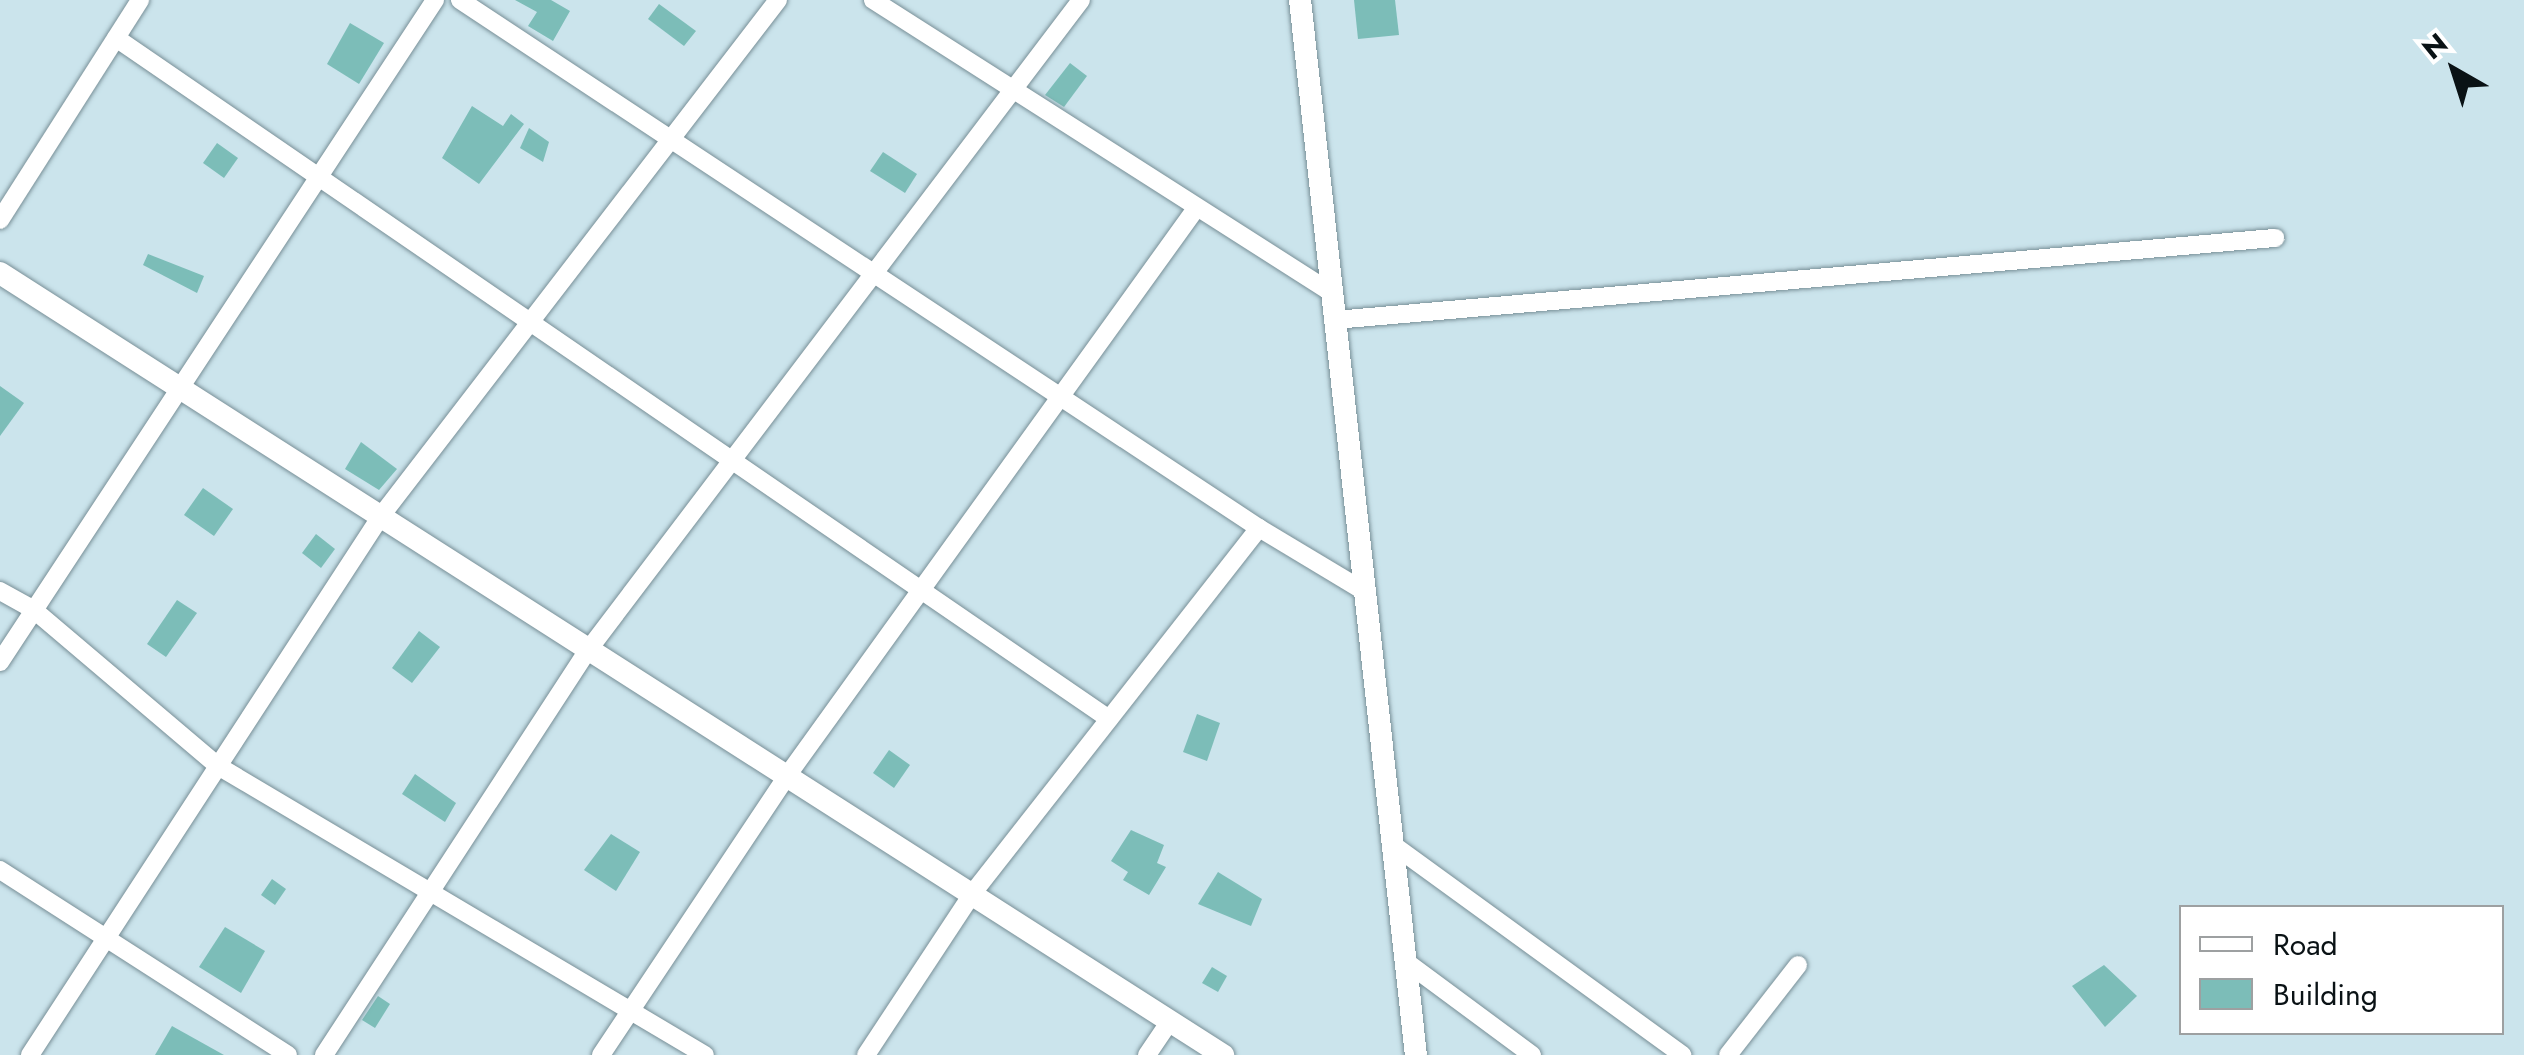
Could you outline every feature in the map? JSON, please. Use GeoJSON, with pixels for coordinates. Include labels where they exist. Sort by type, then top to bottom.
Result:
{"type":"FeatureCollection","features":[{"type":"Feature","properties":{"kind":"street"},"geometry":{"type":"LineString","coordinates":[[0,220],[140,0]]}},
{"type":"Feature","properties":{"kind":"street"},"geometry":{"type":"LineString","coordinates":[[0,662],[435,0]]}},
{"type":"Feature","properties":{"kind":"street"},"geometry":{"type":"LineString","coordinates":[[460,0],[1258,528],[1364,591]]}},
{"type":"Feature","properties":{"kind":"street"},"geometry":{"type":"LineString","coordinates":[[30,1055],[380,516],[778,0]]}},
{"type":"Feature","properties":{"kind":"street"},"geometry":{"type":"LineString","coordinates":[[874,0],[1332,293]]}},
{"type":"Feature","properties":{"kind":"street"},"geometry":{"type":"LineString","coordinates":[[324,1055],[589,649],[1081,0]]}},
{"type":"Feature","properties":{"kind":"street"},"geometry":{"type":"LineString","coordinates":[[1299,1],[1416,1055]]}},
{"type":"Feature","properties":{"kind":"street"},"geometry":{"type":"LineString","coordinates":[[116,38],[1109,719]]}},
{"type":"Feature","properties":{"kind":"street"},"geometry":{"type":"LineString","coordinates":[[601,1055],[788,776],[1197,208]]}},
{"type":"Feature","properties":{"kind":"street"},"geometry":{"type":"LineString","coordinates":[[1335,320],[2275,238]]}},
{"type":"Feature","properties":{"kind":"street"},"geometry":{"type":"LineString","coordinates":[[0,273],[1223,1055]]}},
{"type":"Feature","properties":{"kind":"street"},"geometry":{"type":"LineString","coordinates":[[866,1055],[972,894],[1258,528]]}},
{"type":"Feature","properties":{"kind":"street"},"geometry":{"type":"LineString","coordinates":[[0,591],[34,610],[218,766],[705,1055]]}},
{"type":"Feature","properties":{"kind":"street"},"geometry":{"type":"LineString","coordinates":[[1392,844],[1682,1055]]}},
{"type":"Feature","properties":{"kind":"street"},"geometry":{"type":"LineString","coordinates":[[0,870],[288,1055]]}},
{"type":"Feature","properties":{"kind":"street"},"geometry":{"type":"LineString","coordinates":[[1405,960],[1532,1055]]}},
{"type":"Feature","properties":{"kind":"street"},"geometry":{"type":"LineString","coordinates":[[1728,1055],[1798,965]]}},
{"type":"Feature","properties":{"kind":"street"},"geometry":{"type":"LineString","coordinates":[[1148,1055],[1170,1021]]}},
{"type":"Feature","properties":{"kind":"building"},"geometry":{"type":"Polygon","coordinates":[[[515,0],[551,0],[570,11],[553,41],[528,26],[537,12],[515,0]]]}},
{"type":"Feature","properties":{"kind":"building"},"geometry":{"type":"Polygon","coordinates":[[[1354,0],[1395,0],[1399,35],[1358,39],[1354,0]]]}},
{"type":"Feature","properties":{"kind":"building"},"geometry":{"type":"Polygon","coordinates":[[[659,4],[696,31],[684,46],[648,19],[659,4]]]}},
{"type":"Feature","properties":{"kind":"building"},"geometry":{"type":"Polygon","coordinates":[[[350,23],[384,43],[359,84],[327,64],[350,23]]]}},
{"type":"Feature","properties":{"kind":"building"},"geometry":{"type":"Polygon","coordinates":[[[1070,63],[1087,76],[1064,107],[1045,95],[1070,63]]]}},
{"type":"Feature","properties":{"kind":"building"},"geometry":{"type":"Polygon","coordinates":[[[472,106],[503,126],[511,114],[524,124],[479,184],[442,158],[472,106]]]}},
{"type":"Feature","properties":{"kind":"building"},"geometry":{"type":"Polygon","coordinates":[[[529,128],[549,142],[543,162],[520,148],[529,128]]]}},
{"type":"Feature","properties":{"kind":"building"},"geometry":{"type":"Polygon","coordinates":[[[217,143],[238,158],[224,178],[203,163],[217,143]]]}},
{"type":"Feature","properties":{"kind":"building"},"geometry":{"type":"Polygon","coordinates":[[[883,152],[917,174],[905,193],[870,171],[883,152]]]}},
{"type":"Feature","properties":{"kind":"building"},"geometry":{"type":"Polygon","coordinates":[[[148,254],[204,276],[197,293],[143,265],[148,254]]]}},
{"type":"Feature","properties":{"kind":"building"},"geometry":{"type":"Polygon","coordinates":[[[0,386],[24,403],[0,436],[0,386]]]}},
{"type":"Feature","properties":{"kind":"building"},"geometry":{"type":"Polygon","coordinates":[[[361,442],[397,469],[379,490],[345,469],[361,442]]]}},
{"type":"Feature","properties":{"kind":"building"},"geometry":{"type":"Polygon","coordinates":[[[203,488],[233,509],[214,536],[184,515],[203,488]]]}},
{"type":"Feature","properties":{"kind":"building"},"geometry":{"type":"Polygon","coordinates":[[[316,534],[335,549],[321,568],[302,553],[316,534]]]}},
{"type":"Feature","properties":{"kind":"building"},"geometry":{"type":"Polygon","coordinates":[[[177,600],[197,613],[166,657],[147,644],[177,600]]]}},
{"type":"Feature","properties":{"kind":"building"},"geometry":{"type":"Polygon","coordinates":[[[419,631],[440,647],[412,683],[392,668],[419,631]]]}},
{"type":"Feature","properties":{"kind":"building"},"geometry":{"type":"Polygon","coordinates":[[[1197,714],[1220,723],[1207,761],[1183,752],[1197,714]]]}},
{"type":"Feature","properties":{"kind":"building"},"geometry":{"type":"Polygon","coordinates":[[[889,750],[910,765],[894,788],[873,773],[889,750]]]}},
{"type":"Feature","properties":{"kind":"building"},"geometry":{"type":"Polygon","coordinates":[[[415,774],[456,803],[445,822],[402,794],[415,774]]]}},
{"type":"Feature","properties":{"kind":"building"},"geometry":{"type":"Polygon","coordinates":[[[1131,830],[1164,845],[1157,863],[1166,867],[1149,895],[1123,880],[1128,872],[1111,861],[1131,830]]]}},
{"type":"Feature","properties":{"kind":"building"},"geometry":{"type":"Polygon","coordinates":[[[611,834],[640,852],[616,891],[584,870],[611,834]]]}},
{"type":"Feature","properties":{"kind":"building"},"geometry":{"type":"Polygon","coordinates":[[[1218,872],[1262,899],[1251,926],[1198,904],[1218,872]]]}},
{"type":"Feature","properties":{"kind":"building"},"geometry":{"type":"Polygon","coordinates":[[[272,879],[286,889],[275,905],[261,895],[272,879]]]}},
{"type":"Feature","properties":{"kind":"building"},"geometry":{"type":"Polygon","coordinates":[[[225,927],[265,951],[241,993],[199,967],[225,927]]]}},
{"type":"Feature","properties":{"kind":"building"},"geometry":{"type":"Polygon","coordinates":[[[2104,965],[2137,996],[2105,1027],[2072,986],[2104,965]]]}},
{"type":"Feature","properties":{"kind":"building"},"geometry":{"type":"Polygon","coordinates":[[[1212,967],[1227,976],[1218,992],[1202,983],[1212,967]]]}},
{"type":"Feature","properties":{"kind":"building"},"geometry":{"type":"Polygon","coordinates":[[[378,996],[390,1004],[375,1028],[362,1020],[378,996]]]}},
{"type":"Feature","properties":{"kind":"building"},"geometry":{"type":"Polygon","coordinates":[[[172,1026],[224,1055],[155,1055],[172,1026]]]}}]}
